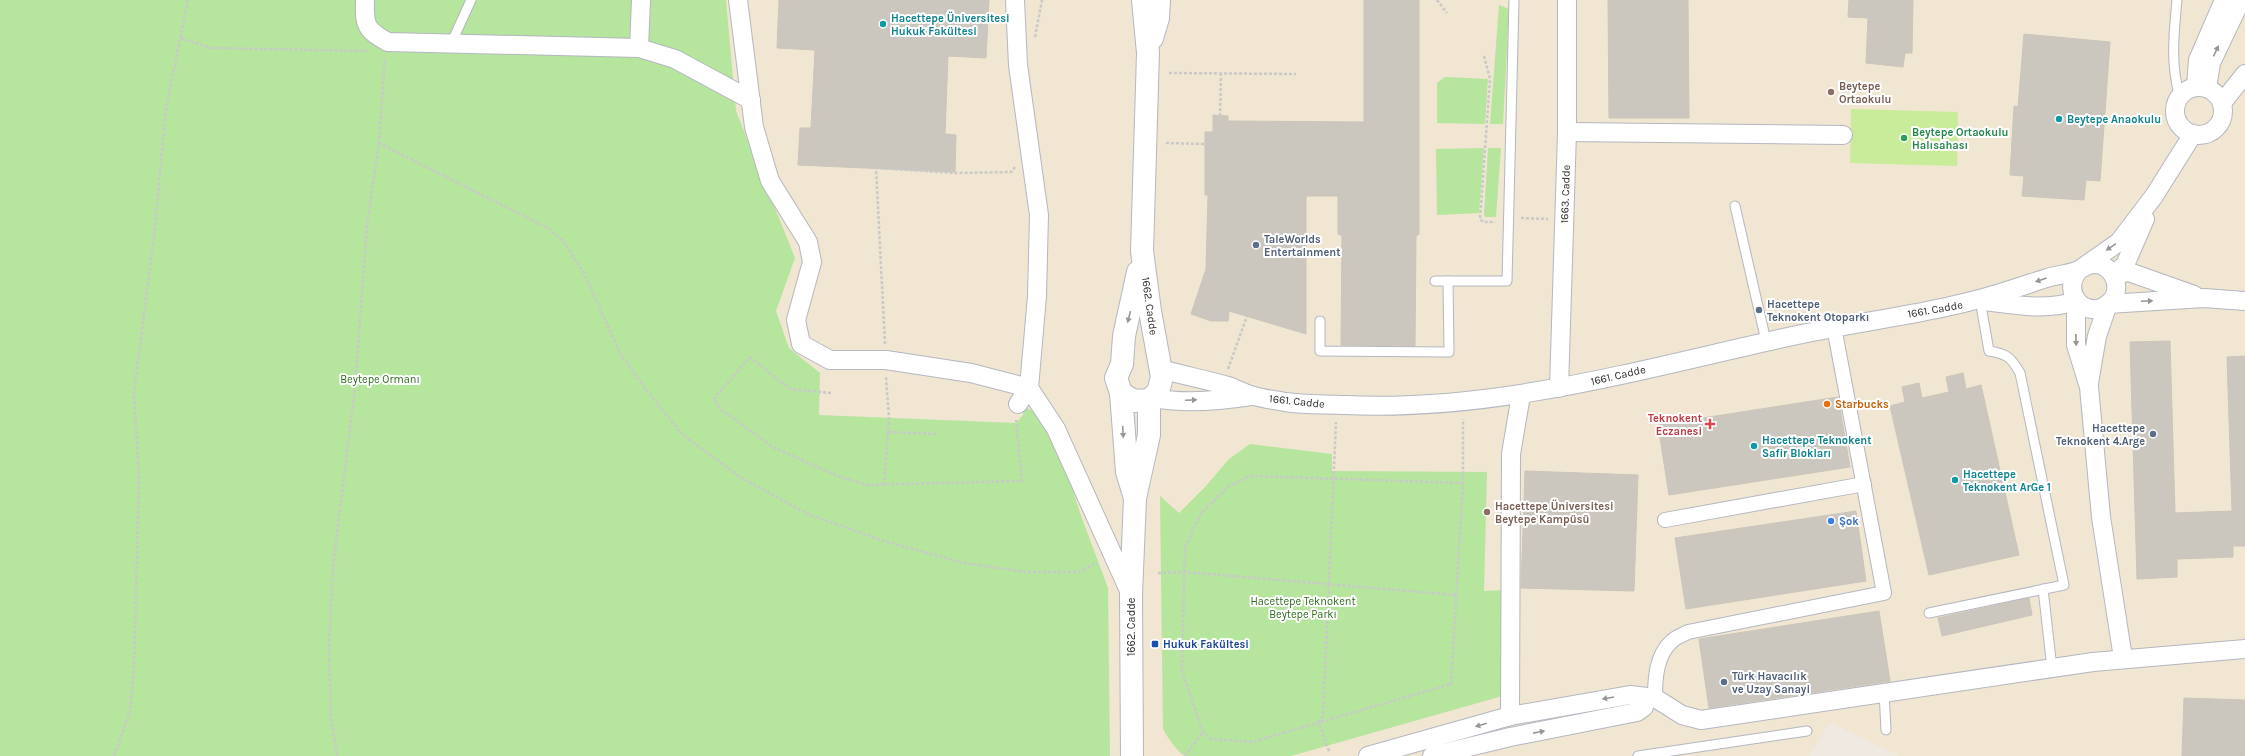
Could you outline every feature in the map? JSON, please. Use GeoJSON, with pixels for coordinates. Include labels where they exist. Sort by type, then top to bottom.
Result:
{"type":"FeatureCollection","features":[{"type":"Feature","properties":{"kind":"street"},"geometry":{"type":"LineString","coordinates":[[365,0],[365,18],[371,33],[388,42],[639,48],[675,59],[751,100]]}},
{"type":"Feature","properties":{"kind":"street"},"geometry":{"type":"LineString","coordinates":[[639,48],[641,0]]}},
{"type":"Feature","properties":{"kind":"street"},"geometry":{"type":"LineString","coordinates":[[738,0],[754,128],[770,181],[808,242],[812,262],[796,320],[801,344],[830,360],[886,360],[971,373],[1029,388],[1056,429],[1131,595]]}},
{"type":"Feature","properties":{"kind":"street"},"geometry":{"type":"LineString","coordinates":[[1015,0],[1018,65],[1039,215],[1037,296],[1029,388],[1017,410]]}},
{"type":"Feature","properties":{"kind":"street","name":"1662. Cadde"},"geometry":{"type":"LineString","coordinates":[[1135,498],[1127,472],[1121,393],[1116,378],[1122,364],[1124,336],[1142,251],[1148,53],[1143,0]]}},
{"type":"Feature","properties":{"kind":"street","name":"1662. Cadde"},"geometry":{"type":"LineString","coordinates":[[1148,53],[1158,18],[1159,0]]}},
{"type":"Feature","properties":{"kind":"street","name":"1663. Cadde"},"geometry":{"type":"LineString","coordinates":[[1559,388],[1567,132],[1567,0]]}},
{"type":"Feature","properties":{"kind":"street"},"geometry":{"type":"LineString","coordinates":[[2201,88],[2198,60],[2224,0]]}},
{"type":"Feature","properties":{"kind":"street"},"geometry":{"type":"LineString","coordinates":[[2201,88],[2211,63],[2241,0]]}},
{"type":"Feature","properties":{"kind":"street"},"geometry":{"type":"LineString","coordinates":[[2222,103],[2245,74]]}},
{"type":"Feature","properties":{"kind":"street"},"geometry":{"type":"LineString","coordinates":[[2201,88],[2216,94],[2222,103],[2222,118],[2214,130],[2200,135],[2193,134],[2180,126],[2176,119],[2176,104],[2184,92],[2201,88]]}},
{"type":"Feature","properties":{"kind":"street"},"geometry":{"type":"LineString","coordinates":[[1567,132],[1843,134]]}},
{"type":"Feature","properties":{"kind":"street"},"geometry":{"type":"LineString","coordinates":[[2124,658],[2101,517],[2088,387],[2076,345],[2076,301],[2071,288],[2072,281],[2079,270],[2119,242],[2154,196],[2193,134]]}},
{"type":"Feature","properties":{"kind":"street"},"geometry":{"type":"LineString","coordinates":[[2113,275],[2124,265],[2154,196]]}},
{"type":"Feature","properties":{"kind":"street","name":"1662. Cadde"},"geometry":{"type":"LineString","coordinates":[[1132,756],[1131,595],[1135,498],[1149,435],[1151,399],[1162,385],[1142,251]]}},
{"type":"Feature","properties":{"kind":"street","name":"1661. Cadde"},"geometry":{"type":"LineString","coordinates":[[1160,369],[1232,387],[1252,396],[1288,403],[1389,407],[1463,401],[1559,388],[1766,341],[1980,300],[2048,278],[2079,270],[2084,266],[2097,264],[2109,270],[2113,275]]}},
{"type":"Feature","properties":{"kind":"street"},"geometry":{"type":"LineString","coordinates":[[2113,275],[2129,272],[2204,298]]}},
{"type":"Feature","properties":{"kind":"street"},"geometry":{"type":"LineString","coordinates":[[2088,387],[2097,336],[2108,304],[2112,300],[2116,288],[2113,275]]}},
{"type":"Feature","properties":{"kind":"street"},"geometry":{"type":"LineString","coordinates":[[2076,301],[2088,308],[2095,309],[2108,304],[2204,298],[2245,301]]}},
{"type":"Feature","properties":{"kind":"street","name":"1661. Cadde"},"geometry":{"type":"LineString","coordinates":[[1980,300],[2022,306],[2060,306],[2076,301]]}},
{"type":"Feature","properties":{"kind":"street"},"geometry":{"type":"LineString","coordinates":[[1432,756],[1480,750],[1637,712],[1644,708],[1651,698],[1658,664],[1671,642],[1688,632],[1884,593],[1834,327]]}},
{"type":"Feature","properties":{"kind":"street"},"geometry":{"type":"LineString","coordinates":[[1122,364],[1135,357],[1142,357],[1156,363],[1160,369]]}},
{"type":"Feature","properties":{"kind":"street"},"geometry":{"type":"LineString","coordinates":[[1121,393],[1134,401],[1151,399]]}},
{"type":"Feature","properties":{"kind":"street"},"geometry":{"type":"LineString","coordinates":[[1510,716],[1511,454],[1521,394]]}},
{"type":"Feature","properties":{"kind":"street","name":"1661. Cadde"},"geometry":{"type":"LineString","coordinates":[[1151,399],[1169,401],[1231,399],[1252,396]]}},
{"type":"Feature","properties":{"kind":"street"},"geometry":{"type":"LineString","coordinates":[[1665,520],[1864,484]]}},
{"type":"Feature","properties":{"kind":"street"},"geometry":{"type":"LineString","coordinates":[[1368,756],[1510,716],[1630,694],[1651,698],[1682,716],[1701,720],[2124,658],[2245,649]]}},
{"type":"Feature","properties":{"kind":"lane"},"geometry":{"type":"LineString","coordinates":[[451,44],[471,0]]}},
{"type":"Feature","properties":{"kind":"lane"},"geometry":{"type":"LineString","coordinates":[[1435,281],[1507,281],[1514,0]]}},
{"type":"Feature","properties":{"kind":"lane"},"geometry":{"type":"LineString","coordinates":[[2177,0],[2173,63],[2174,78],[2180,97]]}},
{"type":"Feature","properties":{"kind":"lane"},"geometry":{"type":"LineString","coordinates":[[1735,206],[1766,341]]}},
{"type":"Feature","properties":{"kind":"lane"},"geometry":{"type":"LineString","coordinates":[[1320,321],[1320,351],[1448,352],[1448,281]]}},
{"type":"Feature","properties":{"kind":"lane"},"geometry":{"type":"LineString","coordinates":[[1929,612],[2064,585],[2020,372],[2012,358],[2000,353],[1989,351],[1980,300]]}},
{"type":"Feature","properties":{"kind":"lane"},"geometry":{"type":"LineString","coordinates":[[2044,589],[2052,668]]}},
{"type":"Feature","properties":{"kind":"lane"},"geometry":{"type":"LineString","coordinates":[[1884,692],[1886,730]]}},
{"type":"Feature","properties":{"kind":"lane"},"geometry":{"type":"LineString","coordinates":[[1638,756],[1807,731]]}},
{"type":"Feature","properties":{"kind":"path"},"geometry":{"type":"LineString","coordinates":[[114,756],[130,712],[134,669],[139,484],[134,392],[154,237],[166,109],[188,0]]}},
{"type":"Feature","properties":{"kind":"path"},"geometry":{"type":"LineString","coordinates":[[1437,0],[1447,13]]}},
{"type":"Feature","properties":{"kind":"path"},"geometry":{"type":"LineString","coordinates":[[181,38],[211,48],[370,51]]}},
{"type":"Feature","properties":{"kind":"path"},"geometry":{"type":"LineString","coordinates":[[337,756],[331,715],[330,671],[333,567],[347,462],[368,226],[379,143],[386,52]]}},
{"type":"Feature","properties":{"kind":"path"},"geometry":{"type":"LineString","coordinates":[[1484,56],[1490,79],[1480,219],[1483,222],[1495,222]]}},
{"type":"Feature","properties":{"kind":"path"},"geometry":{"type":"LineString","coordinates":[[1169,73],[1296,74]]}},
{"type":"Feature","properties":{"kind":"path"},"geometry":{"type":"LineString","coordinates":[[1220,116],[1221,73]]}},
{"type":"Feature","properties":{"kind":"path"},"geometry":{"type":"LineString","coordinates":[[379,143],[548,228],[564,242],[584,273],[621,355],[648,392],[683,434],[740,477],[808,514],[884,541],[964,563],[1027,572],[1079,572],[1113,556]]}},
{"type":"Feature","properties":{"kind":"path"},"geometry":{"type":"LineString","coordinates":[[1166,143],[1205,144]]}},
{"type":"Feature","properties":{"kind":"path"},"geometry":{"type":"LineString","coordinates":[[884,485],[889,418],[876,168],[955,173],[1011,172],[1029,150]]}},
{"type":"Feature","properties":{"kind":"path"},"geometry":{"type":"LineString","coordinates":[[1518,224],[1519,218],[1564,220]]}},
{"type":"Feature","properties":{"kind":"path"},"geometry":{"type":"LineString","coordinates":[[1227,370],[1247,316]]}},
{"type":"Feature","properties":{"kind":"path"},"geometry":{"type":"LineString","coordinates":[[831,393],[790,389],[750,357],[714,399],[722,410],[773,447],[838,476],[867,485],[1022,481],[1017,410]]}},
{"type":"Feature","properties":{"kind":"path"},"geometry":{"type":"LineString","coordinates":[[1462,483],[1333,477],[1251,476],[1229,486],[1202,512],[1185,546],[1182,671],[1203,732],[1211,739],[1252,742],[1451,684],[1462,483],[1463,401]]}},
{"type":"Feature","properties":{"kind":"path"},"geometry":{"type":"LineString","coordinates":[[1319,723],[1323,717],[1337,405]]}},
{"type":"Feature","properties":{"kind":"path"},"geometry":{"type":"LineString","coordinates":[[888,432],[938,434]]}},
{"type":"Feature","properties":{"kind":"path"},"geometry":{"type":"LineString","coordinates":[[1158,573],[1185,572],[1456,595]]}},
{"type":"Feature","properties":{"kind":"path"},"geometry":{"type":"LineString","coordinates":[[1319,723],[1329,751]]}},
{"type":"Feature","properties":{"kind":"path"},"geometry":{"type":"LineString","coordinates":[[1185,756],[1203,732]]}},
{"type":"Feature","properties":{"kind":"shaded area","name":"Hacettepe Üniversitesi Beytepe Kampüsü"},"geometry":{"type":"Polygon","coordinates":[[[356,0],[2245,0],[2245,756],[1899,756],[1830,722],[1809,756],[872,756],[356,0]]]}},
{"type":"Feature","properties":{"kind":"green space","name":"Beytepe Ormanı"},"geometry":{"type":"Polygon","coordinates":[[[0,0],[726,0],[736,111],[795,258],[776,311],[789,348],[820,373],[819,415],[1016,423],[1023,415],[1023,406],[1039,414],[1068,473],[1080,513],[1108,588],[1110,756],[0,756],[0,0]]]}},
{"type":"Feature","properties":{"kind":"green space"},"geometry":{"type":"Polygon","coordinates":[[[1499,5],[1509,9],[1503,124],[1490,124],[1499,5]]]}},
{"type":"Feature","properties":{"kind":"green space"},"geometry":{"type":"Polygon","coordinates":[[[1445,77],[1488,79],[1485,124],[1437,123],[1437,83],[1445,77]]]}},
{"type":"Feature","properties":{"kind":"green space","name":"Beytepe Ortaokulu Halısahası"},"geometry":{"type":"Polygon","coordinates":[[[1851,109],[1958,112],[1957,166],[1850,163],[1851,109]]]}},
{"type":"Feature","properties":{"kind":"green space"},"geometry":{"type":"Polygon","coordinates":[[[1484,148],[1479,213],[1437,215],[1436,149],[1484,148]]]}},
{"type":"Feature","properties":{"kind":"green space"},"geometry":{"type":"Polygon","coordinates":[[[1488,148],[1501,148],[1496,217],[1485,217],[1484,214],[1488,148]]]}},
{"type":"Feature","properties":{"kind":"green space","name":"Hacettepe Teknokent Beytepe Parkı"},"geometry":{"type":"Polygon","coordinates":[[[1250,444],[1332,454],[1332,471],[1487,472],[1484,591],[1507,590],[1506,695],[1291,756],[1184,756],[1172,744],[1163,729],[1160,496],[1179,513],[1206,486],[1229,459],[1250,444]]]}},
{"type":"Feature","properties":{"kind":"building"},"geometry":{"type":"Polygon","coordinates":[[[779,0],[989,0],[986,58],[948,56],[945,134],[956,135],[955,172],[798,165],[800,128],[811,128],[815,50],[777,48],[779,0]]]}},
{"type":"Feature","properties":{"kind":"building"},"geometry":{"type":"Polygon","coordinates":[[[1364,0],[1419,0],[1419,234],[1416,236],[1415,346],[1341,345],[1342,236],[1338,234],[1338,196],[1306,196],[1306,334],[1229,311],[1228,321],[1211,321],[1191,314],[1206,269],[1208,195],[1205,195],[1205,132],[1213,132],[1213,115],[1228,116],[1228,121],[1364,122],[1364,0]]]}},
{"type":"Feature","properties":{"kind":"building"},"geometry":{"type":"Polygon","coordinates":[[[1608,0],[1688,0],[1689,118],[1609,118],[1608,0]]]}},
{"type":"Feature","properties":{"kind":"building","name":"Beytepe Ortaokulu"},"geometry":{"type":"Polygon","coordinates":[[[1849,0],[1913,0],[1912,53],[1905,53],[1903,67],[1866,63],[1868,18],[1848,17],[1849,0]]]}},
{"type":"Feature","properties":{"kind":"building","name":"Beytepe Anaokulu"},"geometry":{"type":"Polygon","coordinates":[[[2024,34],[2110,42],[2100,181],[2086,180],[2084,200],[2022,196],[2024,176],[2010,175],[2014,106],[2018,107],[2024,34]]]}},
{"type":"Feature","properties":{"kind":"building","name":"Hacettepe Teknokent 4.Arge"},"geometry":{"type":"Polygon","coordinates":[[[2170,341],[2175,513],[2232,511],[2227,357],[2245,356],[2245,546],[2233,546],[2233,557],[2177,559],[2177,577],[2137,579],[2130,342],[2170,341]]]}},
{"type":"Feature","properties":{"kind":"building","name":"Hacettepe Teknokent ArGe 1"},"geometry":{"type":"Polygon","coordinates":[[[1963,373],[1966,389],[1981,385],[2019,555],[1929,575],[1890,406],[1905,402],[1902,387],[1919,383],[1922,398],[1949,392],[1946,377],[1963,373]]]}},
{"type":"Feature","properties":{"kind":"building","name":"Hacettepe Teknokent Safir Blokları"},"geometry":{"type":"Polygon","coordinates":[[[1838,397],[1850,467],[1669,495],[1658,425],[1838,397]]]}},
{"type":"Feature","properties":{"kind":"building"},"geometry":{"type":"Polygon","coordinates":[[[1525,471],[1638,475],[1634,591],[1521,588],[1525,471]]]}},
{"type":"Feature","properties":{"kind":"building"},"geometry":{"type":"Polygon","coordinates":[[[1856,511],[1866,581],[1686,609],[1675,538],[1856,511]]]}},
{"type":"Feature","properties":{"kind":"building"},"geometry":{"type":"Polygon","coordinates":[[[2029,598],[2032,615],[1942,636],[1938,618],[2029,598]]]}},
{"type":"Feature","properties":{"kind":"building"},"geometry":{"type":"Polygon","coordinates":[[[1879,611],[1890,681],[1709,708],[1699,639],[1879,611]]]}},
{"type":"Feature","properties":{"kind":"building"},"geometry":{"type":"Polygon","coordinates":[[[2184,698],[2245,700],[2245,756],[2182,756],[2184,698]]]}},
{"type":"Feature","properties":{"kind":"place","name":"Hacettepe Üniversitesi Hukuk Fakültesi"},"geometry":{"type":"Point","coordinates":[883,24]}},
{"type":"Feature","properties":{"kind":"place","name":"Beytepe Ortaokulu"},"geometry":{"type":"Point","coordinates":[1831,92]}},
{"type":"Feature","properties":{"kind":"place","name":"Beytepe Anaokulu"},"geometry":{"type":"Point","coordinates":[2059,119]}},
{"type":"Feature","properties":{"kind":"place","name":"Beytepe Ortaokulu Halısahası"},"geometry":{"type":"Point","coordinates":[1904,138]}},
{"type":"Feature","properties":{"kind":"place","name":"TaleWorlds Entertainment"},"geometry":{"type":"Point","coordinates":[1256,245]}},
{"type":"Feature","properties":{"kind":"place","name":"Hacettepe Teknokent Otoparkı"},"geometry":{"type":"Point","coordinates":[1759,310]}},
{"type":"Feature","properties":{"kind":"place","name":"Starbucks"},"geometry":{"type":"Point","coordinates":[1827,404]}},
{"type":"Feature","properties":{"kind":"place","name":"Teknokent Eczanesi"},"geometry":{"type":"Point","coordinates":[1710,424]}},
{"type":"Feature","properties":{"kind":"place","name":"Hacettepe Teknokent 4.Arge"},"geometry":{"type":"Point","coordinates":[2153,434]}},
{"type":"Feature","properties":{"kind":"place","name":"Hacettepe Teknokent Safir Blokları"},"geometry":{"type":"Point","coordinates":[1754,446]}},
{"type":"Feature","properties":{"kind":"place","name":"Hacettepe Teknokent ArGe 1"},"geometry":{"type":"Point","coordinates":[1955,480]}},
{"type":"Feature","properties":{"kind":"place","name":"Hacettepe Üniversitesi Beytepe Kampüsü"},"geometry":{"type":"Point","coordinates":[1487,512]}},
{"type":"Feature","properties":{"kind":"place","name":"Şok"},"geometry":{"type":"Point","coordinates":[1831,521]}},
{"type":"Feature","properties":{"kind":"place","name":"Hukuk Fakültesi"},"geometry":{"type":"Point","coordinates":[1155,644]}},
{"type":"Feature","properties":{"kind":"place","name":"Türk Havacılık ve Uzay Sanayi"},"geometry":{"type":"Point","coordinates":[1724,682]}}]}
